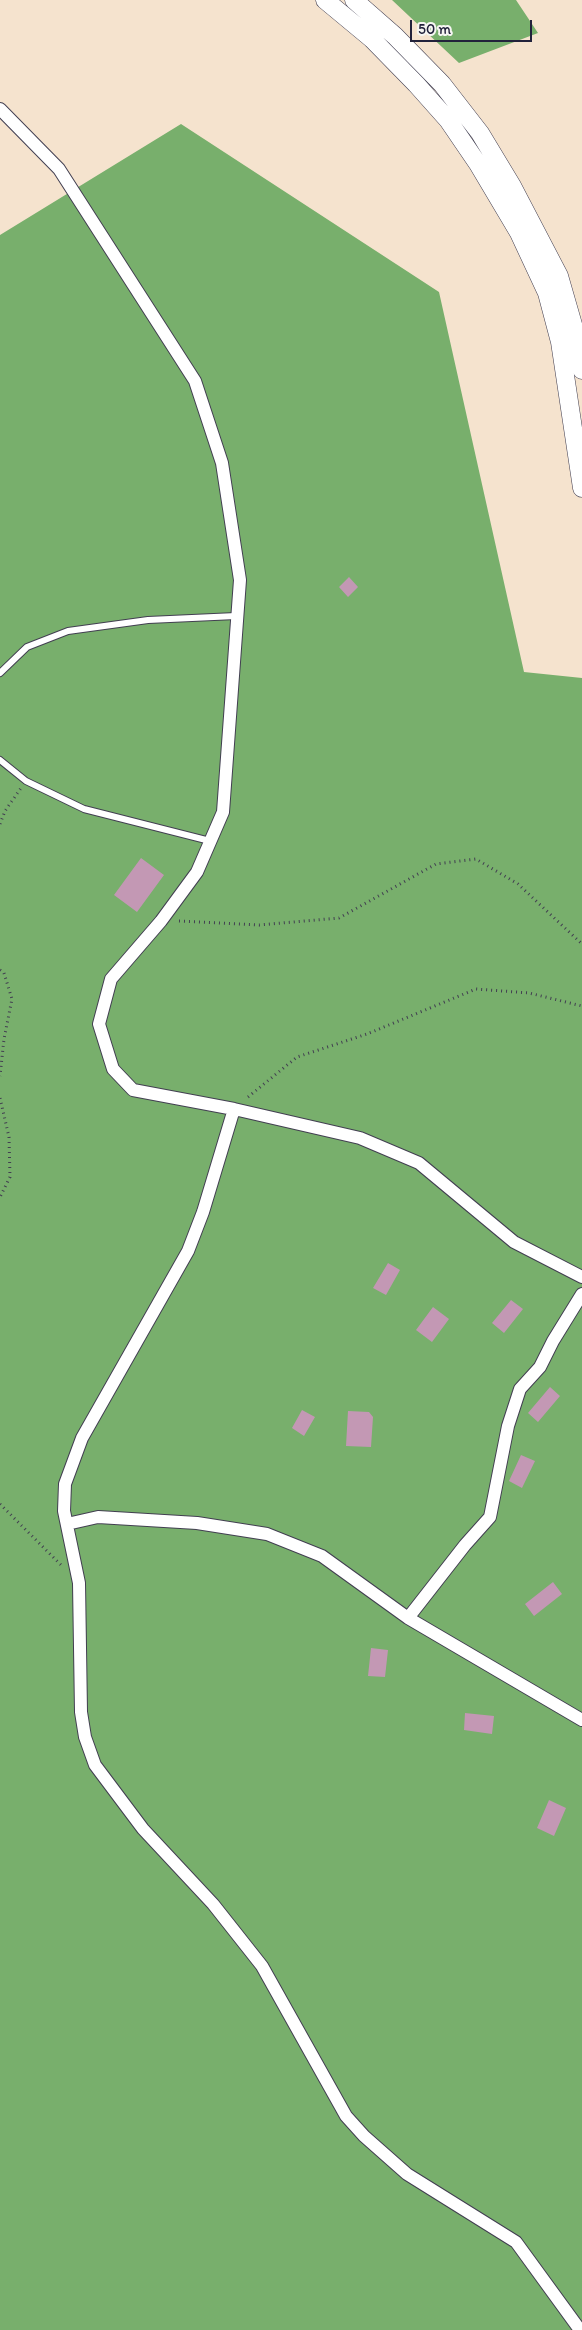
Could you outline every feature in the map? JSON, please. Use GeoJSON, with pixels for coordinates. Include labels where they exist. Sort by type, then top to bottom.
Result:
{"type":"FeatureCollection","features":[{"type":"Feature","properties":{"kind":"main road"},"geometry":{"type":"LineString","coordinates":[[325,0],[372,39],[448,120],[478,164],[518,233],[547,292],[558,333],[568,381],[582,488]]}},
{"type":"Feature","properties":{"kind":"main road"},"geometry":{"type":"LineString","coordinates":[[354,0],[395,36],[442,84],[480,134],[508,179],[541,238],[559,276],[578,342],[582,370]]}},
{"type":"Feature","properties":{"kind":"street"},"geometry":{"type":"LineString","coordinates":[[0,109],[59,169],[195,381],[222,463],[240,580],[223,812],[197,872],[111,979],[99,1024],[113,1069],[133,1090],[234,1109],[360,1138],[419,1163],[514,1242],[582,1277]]}},
{"type":"Feature","properties":{"kind":"street"},"geometry":{"type":"LineString","coordinates":[[234,1109],[203,1212],[188,1250],[82,1438],[65,1484],[64,1511],[80,1583],[80,1712],[85,1737],[95,1765],[143,1829],[213,1904],[262,1966],[352,2122],[364,2136],[407,2174],[516,2242],[580,2330]]}},
{"type":"Feature","properties":{"kind":"street"},"geometry":{"type":"LineString","coordinates":[[408,1618],[464,1545],[490,1517],[508,1426],[520,1389],[540,1367],[553,1341],[582,1294]]}},
{"type":"Feature","properties":{"kind":"street"},"geometry":{"type":"LineString","coordinates":[[67,1524],[98,1517],[197,1523],[267,1534],[322,1556],[408,1618],[582,1720]]}},
{"type":"Feature","properties":{"kind":"lane"},"geometry":{"type":"LineString","coordinates":[[0,673],[26,647],[68,631],[148,620],[236,616]]}},
{"type":"Feature","properties":{"kind":"lane"},"geometry":{"type":"LineString","coordinates":[[0,760],[26,781],[84,809],[210,841]]}},
{"type":"Feature","properties":{"kind":"path"},"geometry":{"type":"LineString","coordinates":[[0,824],[6,811],[26,781]]}},
{"type":"Feature","properties":{"kind":"path"},"geometry":{"type":"LineString","coordinates":[[160,920],[259,925],[339,918],[436,864],[476,859],[518,884],[582,944]]}},
{"type":"Feature","properties":{"kind":"path"},"geometry":{"type":"LineString","coordinates":[[0,970],[4,973],[12,999],[4,1039],[0,1076]]}},
{"type":"Feature","properties":{"kind":"path"},"geometry":{"type":"LineString","coordinates":[[234,1109],[297,1057],[367,1034],[476,989],[529,994],[582,1006]]}},
{"type":"Feature","properties":{"kind":"path"},"geometry":{"type":"LineString","coordinates":[[0,1098],[9,1138],[10,1177],[0,1197]]}},
{"type":"Feature","properties":{"kind":"path"},"geometry":{"type":"LineString","coordinates":[[0,1504],[11,1517],[80,1583]]}},
{"type":"Feature","properties":{"kind":"green space"},"geometry":{"type":"Polygon","coordinates":[[[392,0],[516,0],[538,33],[459,63],[392,0]]]}},
{"type":"Feature","properties":{"kind":"green space"},"geometry":{"type":"Polygon","coordinates":[[[181,124],[439,292],[524,672],[582,678],[582,2330],[0,2330],[0,235],[181,124]]]}},
{"type":"Feature","properties":{"kind":"building"},"geometry":{"type":"Polygon","coordinates":[[[349,577],[358,587],[348,597],[339,587],[349,577]]]}},
{"type":"Feature","properties":{"kind":"building"},"geometry":{"type":"Polygon","coordinates":[[[141,858],[164,875],[137,912],[114,895],[141,858]]]}},
{"type":"Feature","properties":{"kind":"building"},"geometry":{"type":"Polygon","coordinates":[[[388,1263],[400,1270],[386,1295],[373,1288],[388,1263]]]}},
{"type":"Feature","properties":{"kind":"building"},"geometry":{"type":"Polygon","coordinates":[[[511,1300],[523,1309],[504,1333],[492,1323],[511,1300]]]}},
{"type":"Feature","properties":{"kind":"building"},"geometry":{"type":"Polygon","coordinates":[[[433,1307],[449,1319],[432,1342],[416,1330],[433,1307]]]}},
{"type":"Feature","properties":{"kind":"building"},"geometry":{"type":"Polygon","coordinates":[[[550,1387],[560,1396],[538,1422],[528,1413],[550,1387]]]}},
{"type":"Feature","properties":{"kind":"building"},"geometry":{"type":"Polygon","coordinates":[[[302,1410],[315,1417],[304,1436],[292,1428],[302,1410]]]}},
{"type":"Feature","properties":{"kind":"building"},"geometry":{"type":"Polygon","coordinates":[[[348,1411],[369,1412],[373,1417],[371,1447],[346,1446],[348,1411]]]}},
{"type":"Feature","properties":{"kind":"building"},"geometry":{"type":"Polygon","coordinates":[[[521,1455],[535,1461],[522,1488],[509,1481],[521,1455]]]}},
{"type":"Feature","properties":{"kind":"building"},"geometry":{"type":"Polygon","coordinates":[[[553,1582],[562,1594],[534,1616],[525,1604],[553,1582]]]}},
{"type":"Feature","properties":{"kind":"building"},"geometry":{"type":"Polygon","coordinates":[[[371,1648],[388,1650],[385,1677],[368,1676],[371,1648]]]}},
{"type":"Feature","properties":{"kind":"building"},"geometry":{"type":"Polygon","coordinates":[[[465,1713],[494,1716],[492,1734],[464,1730],[465,1713]]]}},
{"type":"Feature","properties":{"kind":"building"},"geometry":{"type":"Polygon","coordinates":[[[549,1800],[566,1808],[554,1836],[537,1828],[549,1800]]]}}]}
